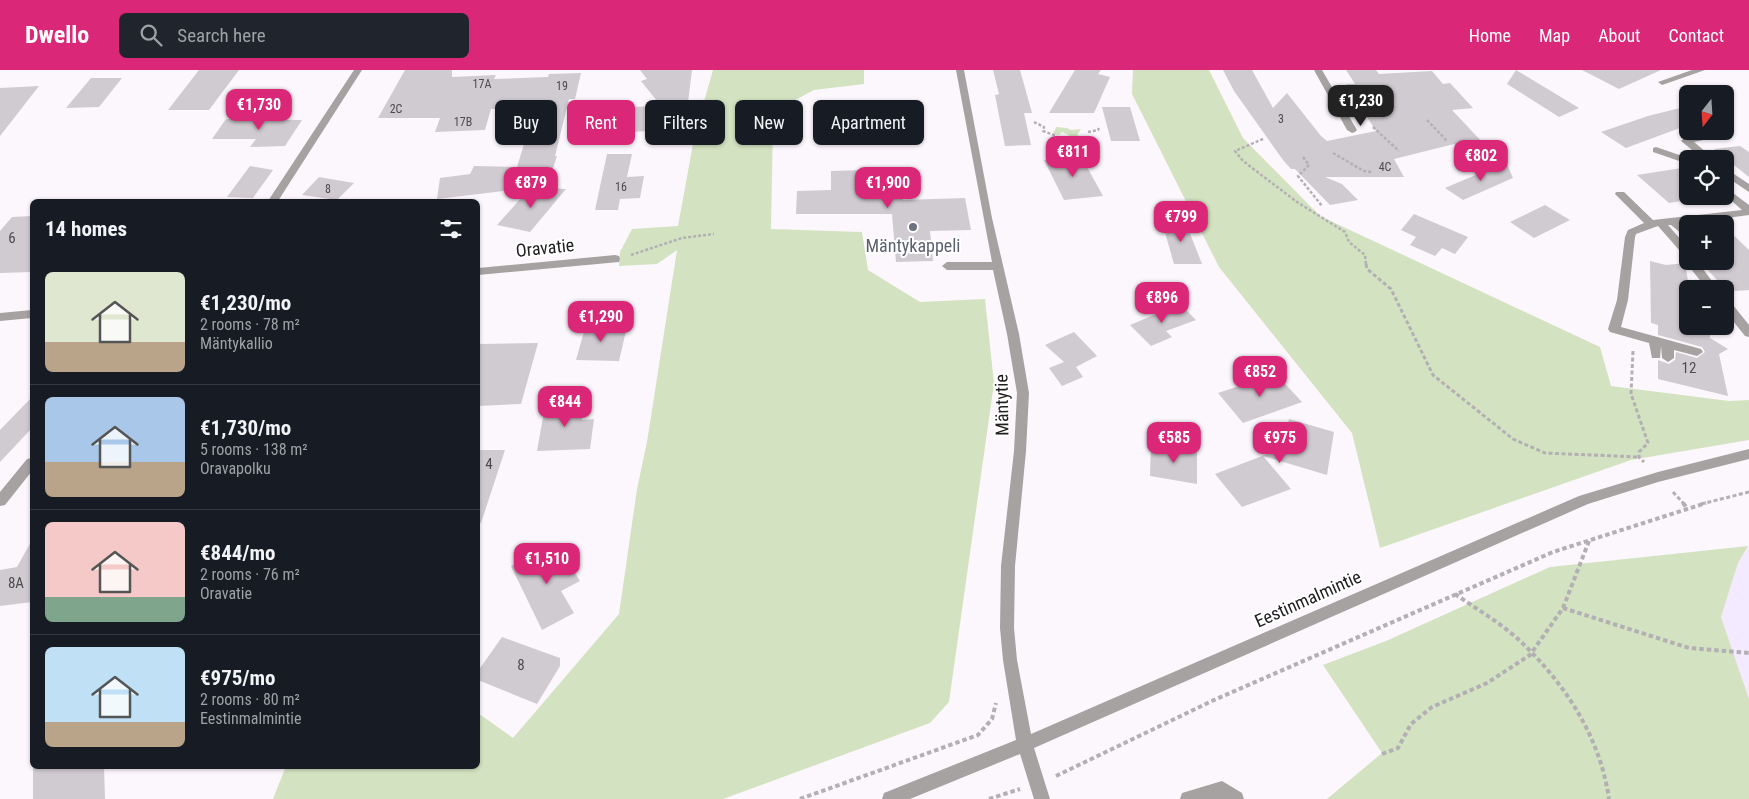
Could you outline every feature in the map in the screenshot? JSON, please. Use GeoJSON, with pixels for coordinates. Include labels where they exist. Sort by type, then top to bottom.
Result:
{"type":"FeatureCollection","features":[{"type":"Feature","properties":{"kind":"street"},"geometry":{"type":"LineString","coordinates":[[273,199],[358,70]]}},
{"type":"Feature","properties":{"kind":"street","name":"Mäntytie"},"geometry":{"type":"LineString","coordinates":[[960,70],[987,218],[1014,334],[1023,393],[1006,598],[1010,660],[1024,744],[1040,791]]}},
{"type":"Feature","properties":{"kind":"street"},"geometry":{"type":"LineString","coordinates":[[1318,70],[1352,130]]}},
{"type":"Feature","properties":{"kind":"street"},"geometry":{"type":"LineString","coordinates":[[1662,82],[1700,70]]}},
{"type":"Feature","properties":{"kind":"street"},"geometry":{"type":"LineString","coordinates":[[1691,140],[1686,141],[1698,150]]}},
{"type":"Feature","properties":{"kind":"street"},"geometry":{"type":"LineString","coordinates":[[1656,150],[1679,158]]}},
{"type":"Feature","properties":{"kind":"street"},"geometry":{"type":"LineString","coordinates":[[1734,178],[1749,190]]}},
{"type":"Feature","properties":{"kind":"street"},"geometry":{"type":"LineString","coordinates":[[1620,194],[1656,224],[1679,247]]}},
{"type":"Feature","properties":{"kind":"street"},"geometry":{"type":"LineString","coordinates":[[1734,199],[1746,212],[1749,223]]}},
{"type":"Feature","properties":{"kind":"street"},"geometry":{"type":"LineString","coordinates":[[1697,352],[1614,329],[1621,313],[1626,249],[1629,238],[1632,232],[1656,224],[1746,212]]}},
{"type":"Feature","properties":{"kind":"street"},"geometry":{"type":"LineString","coordinates":[[1673,221],[1679,227]]}},
{"type":"Feature","properties":{"kind":"street","name":"Oravatie"},"geometry":{"type":"LineString","coordinates":[[480,272],[615,259]]}},
{"type":"Feature","properties":{"kind":"street"},"geometry":{"type":"LineString","coordinates":[[947,266],[998,266]]}},
{"type":"Feature","properties":{"kind":"street"},"geometry":{"type":"LineString","coordinates":[[1698,270],[1707,280]]}},
{"type":"Feature","properties":{"kind":"street"},"geometry":{"type":"LineString","coordinates":[[1734,312],[1745,322],[1749,333]]}},
{"type":"Feature","properties":{"kind":"street"},"geometry":{"type":"LineString","coordinates":[[0,317],[30,314]]}},
{"type":"Feature","properties":{"kind":"street"},"geometry":{"type":"LineString","coordinates":[[1655,341],[1656,354]]}},
{"type":"Feature","properties":{"kind":"street"},"geometry":{"type":"LineString","coordinates":[[1668,344],[1668,358]]}},
{"type":"Feature","properties":{"kind":"street","name":"Eestinmalmintie"},"geometry":{"type":"LineString","coordinates":[[890,799],[1024,744],[1584,500],[1658,477],[1749,454]]}},
{"type":"Feature","properties":{"kind":"street"},"geometry":{"type":"LineString","coordinates":[[0,501],[30,466]]}},
{"type":"Feature","properties":{"kind":"street"},"geometry":{"type":"LineString","coordinates":[[1188,799],[1222,789],[1236,799]]}},
{"type":"Feature","properties":{"kind":"path"},"geometry":{"type":"LineString","coordinates":[[1428,120],[1447,141]]}},
{"type":"Feature","properties":{"kind":"path"},"geometry":{"type":"LineString","coordinates":[[1034,122],[1044,127],[1043,131],[1057,136]]}},
{"type":"Feature","properties":{"kind":"path"},"geometry":{"type":"LineString","coordinates":[[1373,127],[1399,151]]}},
{"type":"Feature","properties":{"kind":"path"},"geometry":{"type":"LineString","coordinates":[[1088,132],[1098,130],[1099,128]]}},
{"type":"Feature","properties":{"kind":"path"},"geometry":{"type":"LineString","coordinates":[[1263,140],[1235,151],[1243,161],[1297,202],[1345,232],[1349,242],[1365,255],[1367,269],[1391,289],[1433,375],[1513,439],[1545,453],[1639,457],[1644,462]]}},
{"type":"Feature","properties":{"kind":"path"},"geometry":{"type":"LineString","coordinates":[[1333,153],[1364,171],[1372,172]]}},
{"type":"Feature","properties":{"kind":"path"},"geometry":{"type":"LineString","coordinates":[[1303,157],[1309,165],[1299,172],[1298,176],[1322,206]]}},
{"type":"Feature","properties":{"kind":"path"},"geometry":{"type":"LineString","coordinates":[[615,259],[682,238],[714,234]]}},
{"type":"Feature","properties":{"kind":"path"},"geometry":{"type":"LineString","coordinates":[[1614,329],[1633,346],[1631,394],[1648,442],[1639,452],[1639,457]]}},
{"type":"Feature","properties":{"kind":"path"},"geometry":{"type":"LineString","coordinates":[[1672,492],[1687,508]]}},
{"type":"Feature","properties":{"kind":"path"},"geometry":{"type":"LineString","coordinates":[[989,799],[1040,791],[1214,700],[1553,552],[1687,508],[1749,492]]}},
{"type":"Feature","properties":{"kind":"path"},"geometry":{"type":"LineString","coordinates":[[1382,754],[1398,748],[1411,724],[1432,707],[1487,683],[1530,654],[1563,608],[1589,540]]}},
{"type":"Feature","properties":{"kind":"path"},"geometry":{"type":"LineString","coordinates":[[1455,594],[1518,638],[1530,654],[1568,694],[1587,727],[1606,778],[1609,799]]}},
{"type":"Feature","properties":{"kind":"path"},"geometry":{"type":"LineString","coordinates":[[1563,608],[1688,648],[1749,653]]}},
{"type":"Feature","properties":{"kind":"path"},"geometry":{"type":"LineString","coordinates":[[800,799],[978,734],[992,719],[997,699]]}},
{"type":"Feature","properties":{"kind":"shaded area"},"geometry":{"type":"Polygon","coordinates":[[[1749,545],[1749,699],[1721,617],[1738,563],[1749,545]]]}},
{"type":"Feature","properties":{"kind":"green space"},"geometry":{"type":"Polygon","coordinates":[[[713,70],[864,70],[864,84],[814,90],[795,100],[735,100],[735,145],[773,145],[771,229],[862,232],[868,270],[920,302],[985,299],[994,383],[949,702],[930,723],[723,799],[273,799],[285,769],[480,769],[480,714],[513,738],[619,614],[637,489],[647,442],[677,250],[657,264],[619,266],[620,252],[632,229],[678,226],[693,145],[725,145],[725,100],[704,100],[713,70]]]}},
{"type":"Feature","properties":{"kind":"green space"},"geometry":{"type":"Polygon","coordinates":[[[1133,70],[1209,70],[1243,138],[1320,216],[1600,347],[1611,386],[1729,401],[1749,400],[1749,440],[1631,460],[1380,548],[1352,433],[1219,267],[1132,94],[1133,70]]]}},
{"type":"Feature","properties":{"kind":"green space"},"geometry":{"type":"Polygon","coordinates":[[[1056,127],[1071,130],[1081,129],[1077,135],[1097,144],[1065,140],[1069,135],[1062,132],[1059,135],[1055,134],[1053,131],[1055,131],[1056,127]]]}},
{"type":"Feature","properties":{"kind":"green space"},"geometry":{"type":"Polygon","coordinates":[[[1748,546],[1738,563],[1721,617],[1749,699],[1749,799],[1327,799],[1382,753],[1323,665],[1386,641],[1550,567],[1748,546]]]}},
{"type":"Feature","properties":{"kind":"building"},"geometry":{"type":"Polygon","coordinates":[[[199,70],[239,70],[209,110],[168,110],[199,70]]]}},
{"type":"Feature","properties":{"kind":"building"},"geometry":{"type":"Polygon","coordinates":[[[405,70],[452,70],[452,77],[496,75],[494,79],[548,77],[549,74],[581,73],[575,99],[567,100],[555,156],[557,156],[547,186],[437,199],[440,178],[470,174],[474,166],[517,167],[524,145],[557,145],[557,100],[495,100],[495,109],[491,109],[485,130],[435,132],[440,118],[378,118],[405,70]]]}},
{"type":"Feature","properties":{"kind":"building"},"geometry":{"type":"Polygon","coordinates":[[[640,70],[692,70],[688,100],[656,100],[641,81],[647,79],[640,70]]]}},
{"type":"Feature","properties":{"kind":"building"},"geometry":{"type":"Polygon","coordinates":[[[993,70],[1020,70],[1032,113],[1024,113],[1031,145],[1005,146],[995,95],[999,94],[993,70]]]}},
{"type":"Feature","properties":{"kind":"building"},"geometry":{"type":"Polygon","coordinates":[[[1075,70],[1101,70],[1098,74],[1110,77],[1094,113],[1049,113],[1075,70]]]}},
{"type":"Feature","properties":{"kind":"building"},"geometry":{"type":"Polygon","coordinates":[[[1223,70],[1252,70],[1273,108],[1287,93],[1327,141],[1376,131],[1346,84],[1355,84],[1346,70],[1376,70],[1379,74],[1432,71],[1443,84],[1450,83],[1473,108],[1452,110],[1484,144],[1456,146],[1454,144],[1394,159],[1404,177],[1325,177],[1342,184],[1358,200],[1330,205],[1295,169],[1291,169],[1283,160],[1234,91],[1223,70]]]}},
{"type":"Feature","properties":{"kind":"building"},"geometry":{"type":"Polygon","coordinates":[[[1516,70],[1579,108],[1559,117],[1507,84],[1516,70]]]}},
{"type":"Feature","properties":{"kind":"building"},"geometry":{"type":"Polygon","coordinates":[[[1582,70],[1661,70],[1619,89],[1582,70]]]}},
{"type":"Feature","properties":{"kind":"building"},"geometry":{"type":"Polygon","coordinates":[[[91,78],[122,78],[99,107],[66,108],[91,78]]]}},
{"type":"Feature","properties":{"kind":"building"},"geometry":{"type":"Polygon","coordinates":[[[39,86],[0,136],[0,88],[39,86]]]}},
{"type":"Feature","properties":{"kind":"building"},"geometry":{"type":"Polygon","coordinates":[[[635,107],[645,107],[645,131],[635,132],[635,107]]]}},
{"type":"Feature","properties":{"kind":"building"},"geometry":{"type":"Polygon","coordinates":[[[1102,107],[1130,107],[1140,141],[1111,141],[1102,107]]]}},
{"type":"Feature","properties":{"kind":"building"},"geometry":{"type":"Polygon","coordinates":[[[1679,108],[1679,128],[1626,148],[1601,132],[1648,116],[1679,108]]]}},
{"type":"Feature","properties":{"kind":"building"},"geometry":{"type":"Polygon","coordinates":[[[226,119],[302,120],[285,146],[250,147],[256,139],[212,139],[226,119]]]}},
{"type":"Feature","properties":{"kind":"building"},"geometry":{"type":"Polygon","coordinates":[[[1740,146],[1749,152],[1749,177],[1734,165],[1734,150],[1714,149],[1740,146]]]}},
{"type":"Feature","properties":{"kind":"building"},"geometry":{"type":"Polygon","coordinates":[[[607,154],[632,154],[627,177],[644,176],[640,198],[620,199],[618,210],[595,210],[607,154]]]}},
{"type":"Feature","properties":{"kind":"building"},"geometry":{"type":"Polygon","coordinates":[[[1081,156],[1103,196],[1064,200],[1044,160],[1081,156]]]}},
{"type":"Feature","properties":{"kind":"building"},"geometry":{"type":"Polygon","coordinates":[[[1506,162],[1513,178],[1463,200],[1445,188],[1506,162]]]}},
{"type":"Feature","properties":{"kind":"building"},"geometry":{"type":"Polygon","coordinates":[[[250,166],[273,170],[253,198],[227,197],[250,166]]]}},
{"type":"Feature","properties":{"kind":"building"},"geometry":{"type":"Polygon","coordinates":[[[1679,168],[1679,201],[1669,203],[1637,175],[1679,168]]]}},
{"type":"Feature","properties":{"kind":"building"},"geometry":{"type":"Polygon","coordinates":[[[900,169],[903,200],[965,198],[971,230],[930,231],[933,261],[896,262],[892,214],[796,214],[797,191],[831,190],[831,171],[900,169]]]}},
{"type":"Feature","properties":{"kind":"building"},"geometry":{"type":"Polygon","coordinates":[[[319,177],[354,183],[338,199],[302,195],[319,177]]]}},
{"type":"Feature","properties":{"kind":"building"},"geometry":{"type":"Polygon","coordinates":[[[530,188],[566,189],[530,232],[497,225],[530,188]]]}},
{"type":"Feature","properties":{"kind":"building"},"geometry":{"type":"Polygon","coordinates":[[[1545,205],[1570,220],[1534,238],[1510,222],[1545,205]]]}},
{"type":"Feature","properties":{"kind":"building"},"geometry":{"type":"Polygon","coordinates":[[[1414,214],[1468,237],[1455,254],[1442,248],[1435,256],[1410,245],[1416,237],[1401,230],[1414,214]]]}},
{"type":"Feature","properties":{"kind":"building"},"geometry":{"type":"Polygon","coordinates":[[[30,216],[30,272],[0,273],[0,231],[12,217],[30,216]]]}},
{"type":"Feature","properties":{"kind":"building"},"geometry":{"type":"Polygon","coordinates":[[[1185,221],[1202,264],[1174,264],[1162,222],[1185,221]]]}},
{"type":"Feature","properties":{"kind":"building"},"geometry":{"type":"Polygon","coordinates":[[[1734,236],[1749,250],[1749,290],[1735,291],[1734,280],[1717,280],[1708,270],[1734,270],[1734,236]]]}},
{"type":"Feature","properties":{"kind":"building"},"geometry":{"type":"Polygon","coordinates":[[[1650,261],[1666,265],[1679,264],[1679,270],[1686,270],[1688,280],[1679,280],[1679,335],[1710,335],[1710,338],[1728,349],[1719,354],[1728,396],[1658,379],[1658,360],[1669,364],[1675,360],[1676,352],[1697,358],[1705,352],[1702,347],[1658,335],[1658,325],[1651,323],[1650,261]]]}},
{"type":"Feature","properties":{"kind":"building"},"geometry":{"type":"Polygon","coordinates":[[[1180,304],[1196,320],[1166,331],[1172,337],[1151,346],[1130,325],[1180,304]]]}},
{"type":"Feature","properties":{"kind":"building"},"geometry":{"type":"Polygon","coordinates":[[[587,321],[610,321],[607,331],[626,331],[619,361],[576,360],[587,321]]]}},
{"type":"Feature","properties":{"kind":"building"},"geometry":{"type":"Polygon","coordinates":[[[1074,332],[1097,356],[1076,367],[1083,377],[1062,386],[1049,368],[1064,362],[1045,345],[1074,332]]]}},
{"type":"Feature","properties":{"kind":"building"},"geometry":{"type":"Polygon","coordinates":[[[538,343],[521,404],[480,406],[480,344],[538,343]]]}},
{"type":"Feature","properties":{"kind":"building"},"geometry":{"type":"Polygon","coordinates":[[[1276,374],[1302,402],[1243,423],[1218,393],[1276,374]]]}},
{"type":"Feature","properties":{"kind":"building"},"geometry":{"type":"Polygon","coordinates":[[[30,399],[30,430],[0,462],[0,430],[30,399]]]}},
{"type":"Feature","properties":{"kind":"building"},"geometry":{"type":"Polygon","coordinates":[[[584,402],[582,420],[594,419],[590,449],[537,451],[545,406],[584,402]]]}},
{"type":"Feature","properties":{"kind":"building"},"geometry":{"type":"Polygon","coordinates":[[[1289,419],[1334,432],[1327,475],[1263,456],[1291,489],[1242,507],[1215,474],[1283,448],[1289,419]]]}},
{"type":"Feature","properties":{"kind":"building"},"geometry":{"type":"Polygon","coordinates":[[[1151,445],[1197,452],[1197,484],[1150,476],[1151,445]]]}},
{"type":"Feature","properties":{"kind":"building"},"geometry":{"type":"Polygon","coordinates":[[[480,450],[505,450],[481,523],[480,450]]]}},
{"type":"Feature","properties":{"kind":"building"},"geometry":{"type":"Polygon","coordinates":[[[30,544],[30,602],[0,606],[0,570],[17,567],[30,544]]]}},
{"type":"Feature","properties":{"kind":"building"},"geometry":{"type":"Polygon","coordinates":[[[557,544],[580,581],[561,591],[574,613],[542,630],[511,566],[557,544]]]}},
{"type":"Feature","properties":{"kind":"building"},"geometry":{"type":"Polygon","coordinates":[[[502,637],[560,658],[560,666],[537,704],[480,681],[480,668],[502,637]]]}},
{"type":"Feature","properties":{"kind":"building"},"geometry":{"type":"Polygon","coordinates":[[[33,769],[104,769],[105,799],[33,799],[33,769]]]}},
{"type":"Feature","properties":{"kind":"place","name":"Mäntykappeli"},"geometry":{"type":"Point","coordinates":[913,227]}}]}
